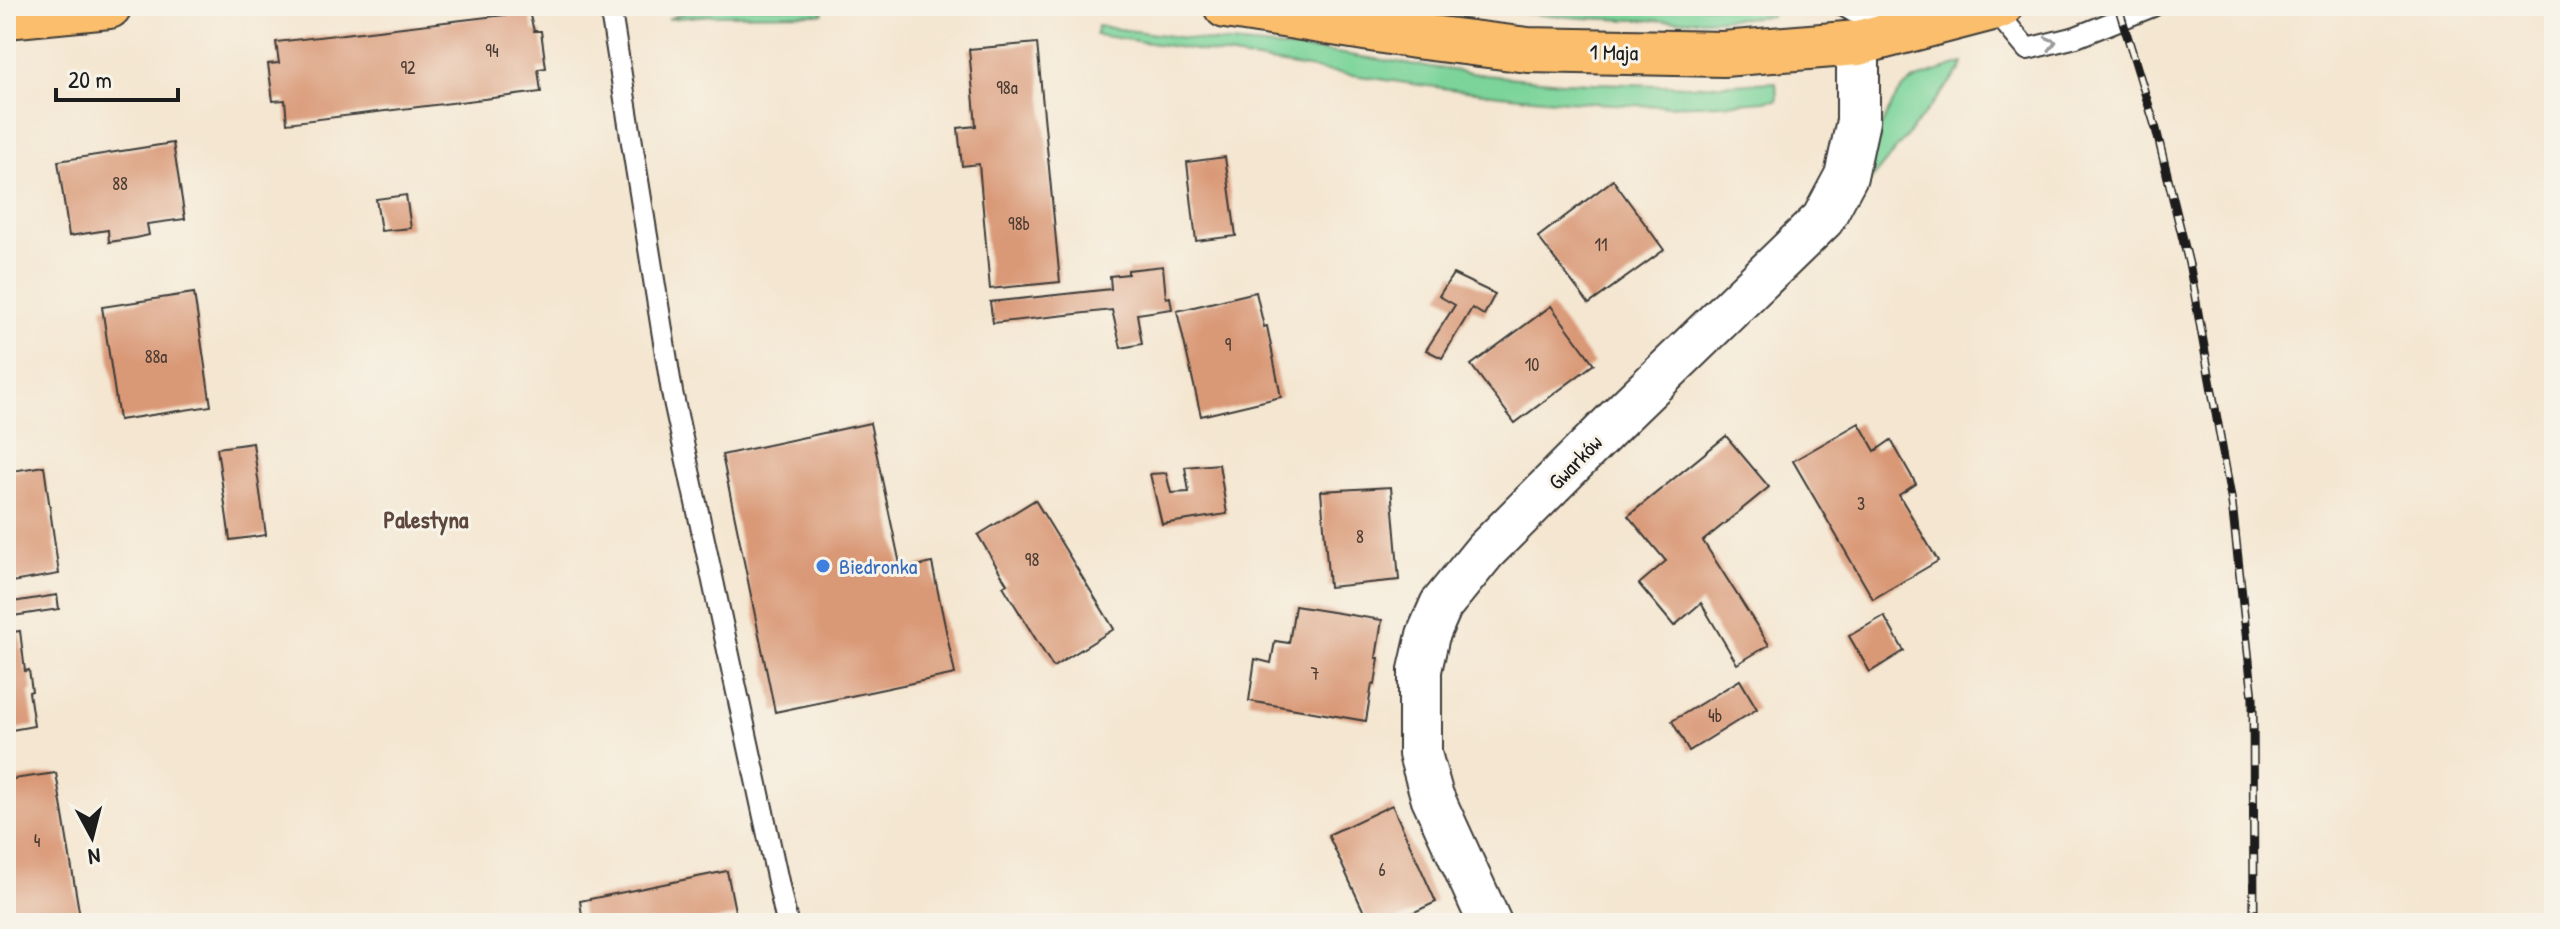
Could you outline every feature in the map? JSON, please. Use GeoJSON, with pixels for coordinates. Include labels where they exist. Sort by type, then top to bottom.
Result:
{"type":"FeatureCollection","features":[{"type":"Feature","properties":{"kind":"main road"},"geometry":{"type":"LineString","coordinates":[[6,16],[109,6]]}},
{"type":"Feature","properties":{"kind":"main road","name":"1 Maja"},"geometry":{"type":"LineString","coordinates":[[1226,6],[1415,36],[1528,50],[1723,54],[1997,7]]}},
{"type":"Feature","properties":{"kind":"street","name":"Gwarków"},"geometry":{"type":"LineString","coordinates":[[1490,923],[1432,796],[1420,754],[1420,670],[1428,635],[1441,605],[1485,551],[1823,219],[1846,176],[1858,121],[1865,28]]}},
{"type":"Feature","properties":{"kind":"lane"},"geometry":{"type":"LineString","coordinates":[[610,6],[672,392],[787,923]]}},
{"type":"Feature","properties":{"kind":"lane"},"geometry":{"type":"LineString","coordinates":[[1997,7],[2027,49],[2076,37],[2153,6]]}},
{"type":"Feature","properties":{"kind":"green space"},"geometry":{"type":"Polygon","coordinates":[[[700,6],[822,8],[823,14],[711,15],[668,19],[700,6]]]}},
{"type":"Feature","properties":{"kind":"green space"},"geometry":{"type":"Polygon","coordinates":[[[1458,6],[1775,6],[1775,10],[1771,16],[1654,20],[1575,18],[1458,6]]]}},
{"type":"Feature","properties":{"kind":"green space"},"geometry":{"type":"Polygon","coordinates":[[[1097,26],[1562,82],[1689,86],[1776,82],[1777,100],[1650,106],[1497,95],[1096,35],[1097,26]]]}},
{"type":"Feature","properties":{"kind":"green space"},"geometry":{"type":"Polygon","coordinates":[[[1963,63],[1862,191],[1857,191],[1878,133],[1902,90],[1921,77],[1963,63]]]}},
{"type":"Feature","properties":{"kind":"building"},"geometry":{"type":"Polygon","coordinates":[[[529,12],[534,31],[541,31],[546,68],[538,69],[541,92],[287,123],[285,100],[273,101],[268,64],[279,63],[276,42],[529,12]]]}},
{"type":"Feature","properties":{"kind":"building"},"geometry":{"type":"Polygon","coordinates":[[[1037,43],[1060,282],[990,289],[979,164],[962,166],[958,128],[976,126],[969,49],[1037,43]]]}},
{"type":"Feature","properties":{"kind":"building"},"geometry":{"type":"Polygon","coordinates":[[[173,143],[185,219],[147,224],[149,235],[109,242],[108,230],[69,236],[58,161],[173,143]]]}},
{"type":"Feature","properties":{"kind":"building"},"geometry":{"type":"Polygon","coordinates":[[[1225,157],[1236,236],[1196,241],[1187,162],[1225,157]]]}},
{"type":"Feature","properties":{"kind":"building"},"geometry":{"type":"Polygon","coordinates":[[[1613,180],[1664,250],[1589,304],[1538,237],[1613,180]]]}},
{"type":"Feature","properties":{"kind":"building"},"geometry":{"type":"Polygon","coordinates":[[[406,195],[411,228],[381,231],[376,199],[406,195]]]}},
{"type":"Feature","properties":{"kind":"building"},"geometry":{"type":"Polygon","coordinates":[[[1163,266],[1166,298],[1170,297],[1172,309],[1137,314],[1142,344],[1121,348],[1112,310],[993,323],[990,302],[1111,289],[1110,276],[1128,274],[1128,270],[1163,266]]]}},
{"type":"Feature","properties":{"kind":"building"},"geometry":{"type":"Polygon","coordinates":[[[1453,274],[1495,294],[1484,315],[1472,308],[1442,358],[1426,350],[1455,305],[1439,296],[1453,274]]]}},
{"type":"Feature","properties":{"kind":"building"},"geometry":{"type":"Polygon","coordinates":[[[1256,292],[1264,327],[1267,326],[1281,397],[1201,416],[1177,311],[1256,292]]]}},
{"type":"Feature","properties":{"kind":"building"},"geometry":{"type":"Polygon","coordinates":[[[194,293],[211,406],[119,420],[102,307],[194,293]]]}},
{"type":"Feature","properties":{"kind":"building"},"geometry":{"type":"Polygon","coordinates":[[[1551,306],[1594,364],[1515,423],[1471,365],[1551,306]]]}},
{"type":"Feature","properties":{"kind":"building","name":"Biedronka"},"geometry":{"type":"Polygon","coordinates":[[[870,423],[901,569],[932,563],[955,674],[775,712],[722,455],[870,423]]]}},
{"type":"Feature","properties":{"kind":"building"},"geometry":{"type":"Polygon","coordinates":[[[1859,423],[1875,451],[1891,440],[1916,484],[1899,495],[1938,561],[1873,599],[1793,461],[1859,423]]]}},
{"type":"Feature","properties":{"kind":"building"},"geometry":{"type":"Polygon","coordinates":[[[1726,436],[1769,487],[1703,541],[1769,645],[1737,664],[1701,603],[1674,626],[1639,584],[1666,561],[1628,516],[1726,436]]]}},
{"type":"Feature","properties":{"kind":"building"},"geometry":{"type":"Polygon","coordinates":[[[253,443],[266,535],[230,540],[217,448],[253,443]]]}},
{"type":"Feature","properties":{"kind":"building"},"geometry":{"type":"Polygon","coordinates":[[[1219,464],[1227,514],[1162,524],[1150,474],[1166,473],[1171,493],[1189,492],[1185,467],[1219,464]]]}},
{"type":"Feature","properties":{"kind":"building"},"geometry":{"type":"Polygon","coordinates":[[[44,466],[59,574],[6,583],[6,472],[44,466]]]}},
{"type":"Feature","properties":{"kind":"building"},"geometry":{"type":"Polygon","coordinates":[[[1391,487],[1399,580],[1329,587],[1321,491],[1391,487]]]}},
{"type":"Feature","properties":{"kind":"building"},"geometry":{"type":"Polygon","coordinates":[[[1035,500],[1114,629],[1053,667],[1003,586],[1007,584],[978,535],[1035,500]]]}},
{"type":"Feature","properties":{"kind":"building"},"geometry":{"type":"Polygon","coordinates":[[[57,595],[59,609],[6,617],[6,603],[57,595]]]}},
{"type":"Feature","properties":{"kind":"building"},"geometry":{"type":"Polygon","coordinates":[[[1295,606],[1382,620],[1375,685],[1372,684],[1366,721],[1249,701],[1255,659],[1271,663],[1275,641],[1289,643],[1295,606]]]}},
{"type":"Feature","properties":{"kind":"building"},"geometry":{"type":"Polygon","coordinates":[[[1884,616],[1904,651],[1870,672],[1849,636],[1884,616]]]}},
{"type":"Feature","properties":{"kind":"building"},"geometry":{"type":"Polygon","coordinates":[[[20,631],[25,671],[29,670],[34,726],[6,731],[6,633],[20,631]]]}},
{"type":"Feature","properties":{"kind":"building"},"geometry":{"type":"Polygon","coordinates":[[[1740,680],[1757,709],[1689,751],[1672,721],[1740,680]]]}},
{"type":"Feature","properties":{"kind":"building"},"geometry":{"type":"Polygon","coordinates":[[[56,773],[81,923],[6,923],[6,780],[56,773]]]}},
{"type":"Feature","properties":{"kind":"building"},"geometry":{"type":"Polygon","coordinates":[[[1392,805],[1436,902],[1391,923],[1369,923],[1328,835],[1392,805]]]}},
{"type":"Feature","properties":{"kind":"building"},"geometry":{"type":"Polygon","coordinates":[[[727,871],[736,916],[701,923],[583,923],[580,901],[727,871]]]}},
{"type":"Feature","properties":{"kind":"railway"},"geometry":{"type":"LineString","coordinates":[[2118,6],[2156,129],[2190,268],[2232,503],[2253,698],[2254,923]]}},
{"type":"Feature","properties":{"kind":"place","name":"Biedronka"},"geometry":{"type":"Point","coordinates":[823,566]}},
{"type":"Feature","properties":{"kind":"district","name":"Palestyna"},"geometry":{"type":"Point","coordinates":[426,519]}}]}
